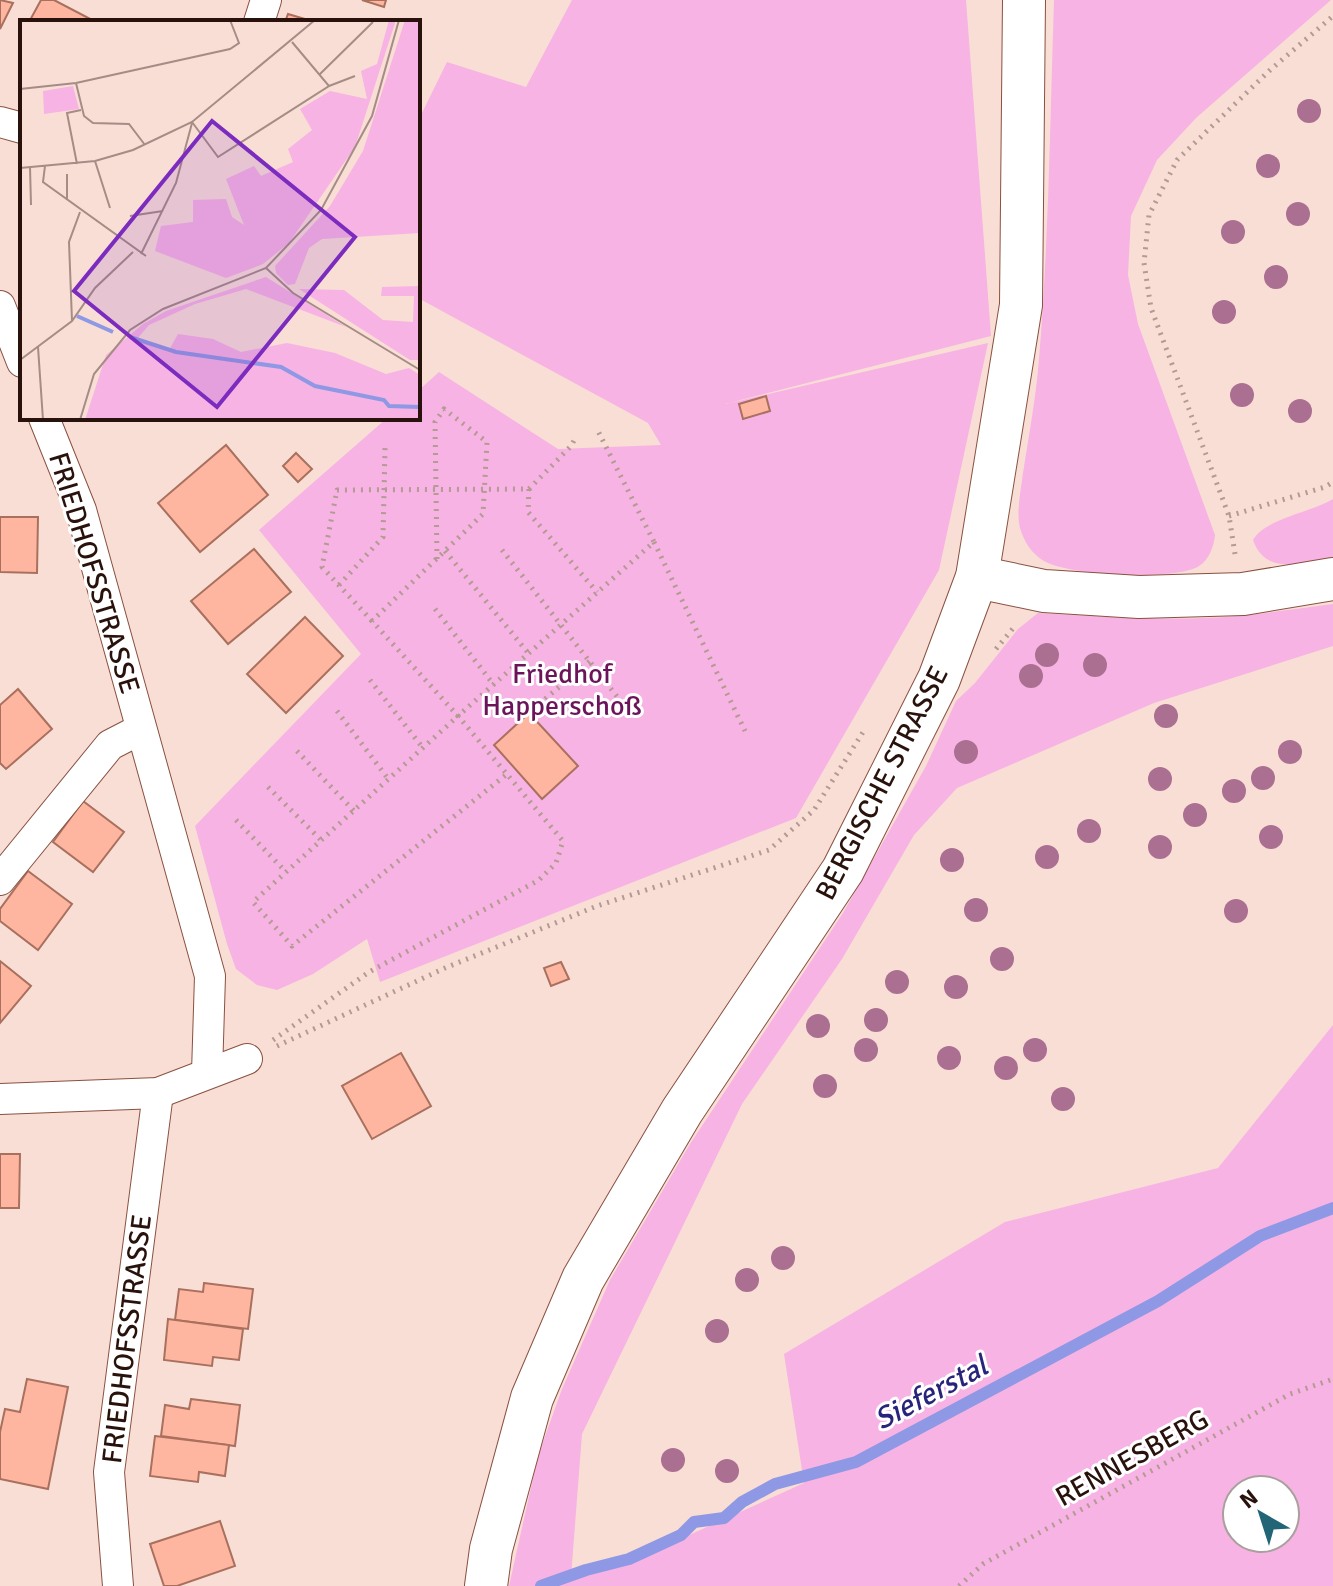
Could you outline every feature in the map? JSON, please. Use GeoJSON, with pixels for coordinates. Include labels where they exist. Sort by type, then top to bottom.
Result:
{"type":"FeatureCollection","features":[{"type":"Feature","properties":{"kind":"main road","name":"BERGISCHE STRASSE"},"geometry":{"type":"LineString","coordinates":[[486,1586],[491,1549],[532,1398],[583,1279],[682,1111],[843,870],[939,679],[977,577],[1021,305],[1024,0]]}},
{"type":"Feature","properties":{"kind":"main road"},"geometry":{"type":"LineString","coordinates":[[977,577],[1044,591],[1139,597],[1243,594],[1333,579]]}},
{"type":"Feature","properties":{"kind":"street"},"geometry":{"type":"LineString","coordinates":[[260,20],[266,0]]}},
{"type":"Feature","properties":{"kind":"street"},"geometry":{"type":"LineString","coordinates":[[0,122],[20,127]]}},
{"type":"Feature","properties":{"kind":"street"},"geometry":{"type":"LineString","coordinates":[[0,306],[20,357]]}},
{"type":"Feature","properties":{"kind":"street","name":"FRIEDHOFSSTRASSE"},"geometry":{"type":"LineString","coordinates":[[45,420],[81,510],[210,976],[207,1073]]}},
{"type":"Feature","properties":{"kind":"street","name":"FRIEDHOFSSTRASSE"},"geometry":{"type":"LineString","coordinates":[[0,880],[110,745],[141,729]]}},
{"type":"Feature","properties":{"kind":"street"},"geometry":{"type":"LineString","coordinates":[[0,1099],[158,1093],[247,1059]]}},
{"type":"Feature","properties":{"kind":"street","name":"FRIEDHOFSSTRASSE"},"geometry":{"type":"LineString","coordinates":[[118,1586],[109,1472],[158,1093]]}},
{"type":"Feature","properties":{"kind":"path"},"geometry":{"type":"LineString","coordinates":[[1243,594],[1229,516],[1151,308],[1144,263],[1149,215],[1177,160],[1269,71],[1333,16]]}},
{"type":"Feature","properties":{"kind":"path"},"geometry":{"type":"LineString","coordinates":[[372,621],[437,559],[483,514],[487,442],[444,409],[435,422],[437,559]]}},
{"type":"Feature","properties":{"kind":"path"},"geometry":{"type":"LineString","coordinates":[[598,431],[745,731]]}},
{"type":"Feature","properties":{"kind":"path"},"geometry":{"type":"LineString","coordinates":[[576,437],[529,489],[528,512],[597,592]]}},
{"type":"Feature","properties":{"kind":"path"},"geometry":{"type":"LineString","coordinates":[[339,585],[383,537],[385,448]]}},
{"type":"Feature","properties":{"kind":"path"},"geometry":{"type":"LineString","coordinates":[[1229,516],[1333,482]]}},
{"type":"Feature","properties":{"kind":"path"},"geometry":{"type":"LineString","coordinates":[[279,1035],[369,972],[539,880],[556,863],[563,841],[458,716],[322,567],[337,490],[529,489]]}},
{"type":"Feature","properties":{"kind":"path"},"geometry":{"type":"LineString","coordinates":[[507,774],[292,946],[253,902],[654,542]]}},
{"type":"Feature","properties":{"kind":"path"},"geometry":{"type":"LineString","coordinates":[[502,550],[630,713]]}},
{"type":"Feature","properties":{"kind":"path"},"geometry":{"type":"LineString","coordinates":[[445,551],[529,654]]}},
{"type":"Feature","properties":{"kind":"path"},"geometry":{"type":"LineString","coordinates":[[994,651],[1044,591]]}},
{"type":"Feature","properties":{"kind":"path"},"geometry":{"type":"LineString","coordinates":[[435,609],[494,685]]}},
{"type":"Feature","properties":{"kind":"path"},"geometry":{"type":"LineString","coordinates":[[539,704],[590,661]]}},
{"type":"Feature","properties":{"kind":"path"},"geometry":{"type":"LineString","coordinates":[[370,680],[423,748]]}},
{"type":"Feature","properties":{"kind":"path"},"geometry":{"type":"LineString","coordinates":[[337,711],[389,780]]}},
{"type":"Feature","properties":{"kind":"path"},"geometry":{"type":"LineString","coordinates":[[247,1059],[445,968],[597,906],[769,850],[814,810],[873,718]]}},
{"type":"Feature","properties":{"kind":"path"},"geometry":{"type":"LineString","coordinates":[[297,751],[354,811]]}},
{"type":"Feature","properties":{"kind":"path"},"geometry":{"type":"LineString","coordinates":[[268,787],[321,840]]}},
{"type":"Feature","properties":{"kind":"path"},"geometry":{"type":"LineString","coordinates":[[236,820],[286,872]]}},
{"type":"Feature","properties":{"kind":"path","name":"RENNESBERG"},"geometry":{"type":"LineString","coordinates":[[959,1586],[983,1564],[1276,1402],[1333,1379]]}},
{"type":"Feature","properties":{"kind":"green space","name":"Friedhof Happerschoß"},"geometry":{"type":"Polygon","coordinates":[[[572,0],[966,0],[991,336],[725,404],[988,343],[939,570],[796,818],[380,982],[367,939],[313,974],[277,990],[257,985],[236,969],[195,826],[361,654],[259,530],[385,420],[420,420],[420,389],[439,372],[558,449],[661,445],[648,423],[420,299],[420,117],[447,62],[526,87],[572,0]]]}},
{"type":"Feature","properties":{"kind":"green space"},"geometry":{"type":"Polygon","coordinates":[[[1054,0],[1331,0],[1196,118],[1157,160],[1131,216],[1128,275],[1138,324],[1215,535],[1206,560],[1187,571],[1122,575],[1057,566],[1044,561],[1032,551],[1020,528],[1019,500],[1036,388],[1042,314],[1054,0]]]}},
{"type":"Feature","properties":{"kind":"green space"},"geometry":{"type":"Polygon","coordinates":[[[1333,499],[1333,558],[1287,564],[1276,563],[1259,552],[1253,540],[1267,527],[1333,499]]]}},
{"type":"Feature","properties":{"kind":"green space"},"geometry":{"type":"Polygon","coordinates":[[[1333,604],[1333,646],[1154,703],[957,788],[914,835],[842,959],[742,1104],[582,1434],[571,1577],[665,1546],[804,1483],[784,1354],[1005,1222],[1218,1168],[1333,1025],[1333,1586],[509,1586],[538,1456],[562,1389],[610,1280],[690,1144],[843,913],[926,766],[956,701],[975,683],[1018,629],[1038,613],[1142,618],[1253,614],[1333,604]]]}},
{"type":"Feature","properties":{"kind":"building"},"geometry":{"type":"Polygon","coordinates":[[[0,0],[13,3],[0,29],[0,0]]]}},
{"type":"Feature","properties":{"kind":"building"},"geometry":{"type":"Polygon","coordinates":[[[41,0],[54,0],[92,20],[30,20],[41,0]]]}},
{"type":"Feature","properties":{"kind":"building"},"geometry":{"type":"Polygon","coordinates":[[[362,0],[386,0],[384,7],[362,0]]]}},
{"type":"Feature","properties":{"kind":"building"},"geometry":{"type":"Polygon","coordinates":[[[288,14],[308,20],[286,20],[288,14]]]}},
{"type":"Feature","properties":{"kind":"building"},"geometry":{"type":"Polygon","coordinates":[[[766,396],[770,411],[743,419],[739,404],[766,396]]]}},
{"type":"Feature","properties":{"kind":"building"},"geometry":{"type":"Polygon","coordinates":[[[226,445],[268,495],[200,552],[158,503],[226,445]]]}},
{"type":"Feature","properties":{"kind":"building"},"geometry":{"type":"Polygon","coordinates":[[[296,453],[312,469],[298,482],[283,466],[296,453]]]}},
{"type":"Feature","properties":{"kind":"building"},"geometry":{"type":"Polygon","coordinates":[[[0,517],[38,517],[37,573],[0,572],[0,517]]]}},
{"type":"Feature","properties":{"kind":"building"},"geometry":{"type":"Polygon","coordinates":[[[254,549],[291,592],[228,644],[191,601],[254,549]]]}},
{"type":"Feature","properties":{"kind":"building"},"geometry":{"type":"Polygon","coordinates":[[[305,617],[343,656],[286,713],[247,674],[305,617]]]}},
{"type":"Feature","properties":{"kind":"building"},"geometry":{"type":"Polygon","coordinates":[[[18,689],[52,729],[6,769],[0,763],[0,705],[18,689]]]}},
{"type":"Feature","properties":{"kind":"building"},"geometry":{"type":"Polygon","coordinates":[[[529,713],[578,766],[542,799],[494,745],[529,713]]]}},
{"type":"Feature","properties":{"kind":"building"},"geometry":{"type":"Polygon","coordinates":[[[83,801],[124,832],[93,872],[53,842],[83,801]]]}},
{"type":"Feature","properties":{"kind":"building"},"geometry":{"type":"Polygon","coordinates":[[[28,871],[72,904],[38,950],[0,921],[0,909],[28,871]]]}},
{"type":"Feature","properties":{"kind":"building"},"geometry":{"type":"Polygon","coordinates":[[[0,961],[31,986],[0,1023],[0,961]]]}},
{"type":"Feature","properties":{"kind":"building"},"geometry":{"type":"Polygon","coordinates":[[[561,962],[569,979],[551,986],[544,968],[561,962]]]}},
{"type":"Feature","properties":{"kind":"building"},"geometry":{"type":"Polygon","coordinates":[[[401,1053],[431,1106],[372,1139],[342,1086],[401,1053]]]}},
{"type":"Feature","properties":{"kind":"building"},"geometry":{"type":"Polygon","coordinates":[[[0,1154],[20,1154],[19,1208],[0,1208],[0,1154]]]}},
{"type":"Feature","properties":{"kind":"building"},"geometry":{"type":"Polygon","coordinates":[[[204,1283],[253,1289],[248,1329],[175,1320],[179,1289],[203,1292],[204,1283]]]}},
{"type":"Feature","properties":{"kind":"building"},"geometry":{"type":"Polygon","coordinates":[[[168,1319],[243,1329],[239,1360],[213,1357],[212,1366],[164,1360],[168,1319]]]}},
{"type":"Feature","properties":{"kind":"building"},"geometry":{"type":"Polygon","coordinates":[[[27,1379],[68,1387],[48,1489],[0,1479],[0,1432],[5,1409],[20,1412],[27,1379]]]}},
{"type":"Feature","properties":{"kind":"building"},"geometry":{"type":"Polygon","coordinates":[[[191,1399],[240,1405],[235,1446],[161,1436],[165,1405],[189,1409],[191,1399]]]}},
{"type":"Feature","properties":{"kind":"building"},"geometry":{"type":"Polygon","coordinates":[[[155,1436],[229,1445],[225,1476],[199,1472],[198,1482],[150,1476],[155,1436]]]}},
{"type":"Feature","properties":{"kind":"building"},"geometry":{"type":"Polygon","coordinates":[[[220,1521],[235,1566],[177,1586],[164,1586],[150,1544],[220,1521]]]}},
{"type":"Feature","properties":{"kind":"waterway","name":"Sieferstal"},"geometry":{"type":"LineString","coordinates":[[541,1586],[629,1559],[681,1535],[694,1522],[724,1518],[742,1502],[775,1484],[856,1462],[1158,1301],[1260,1236],[1333,1208]]}}]}
